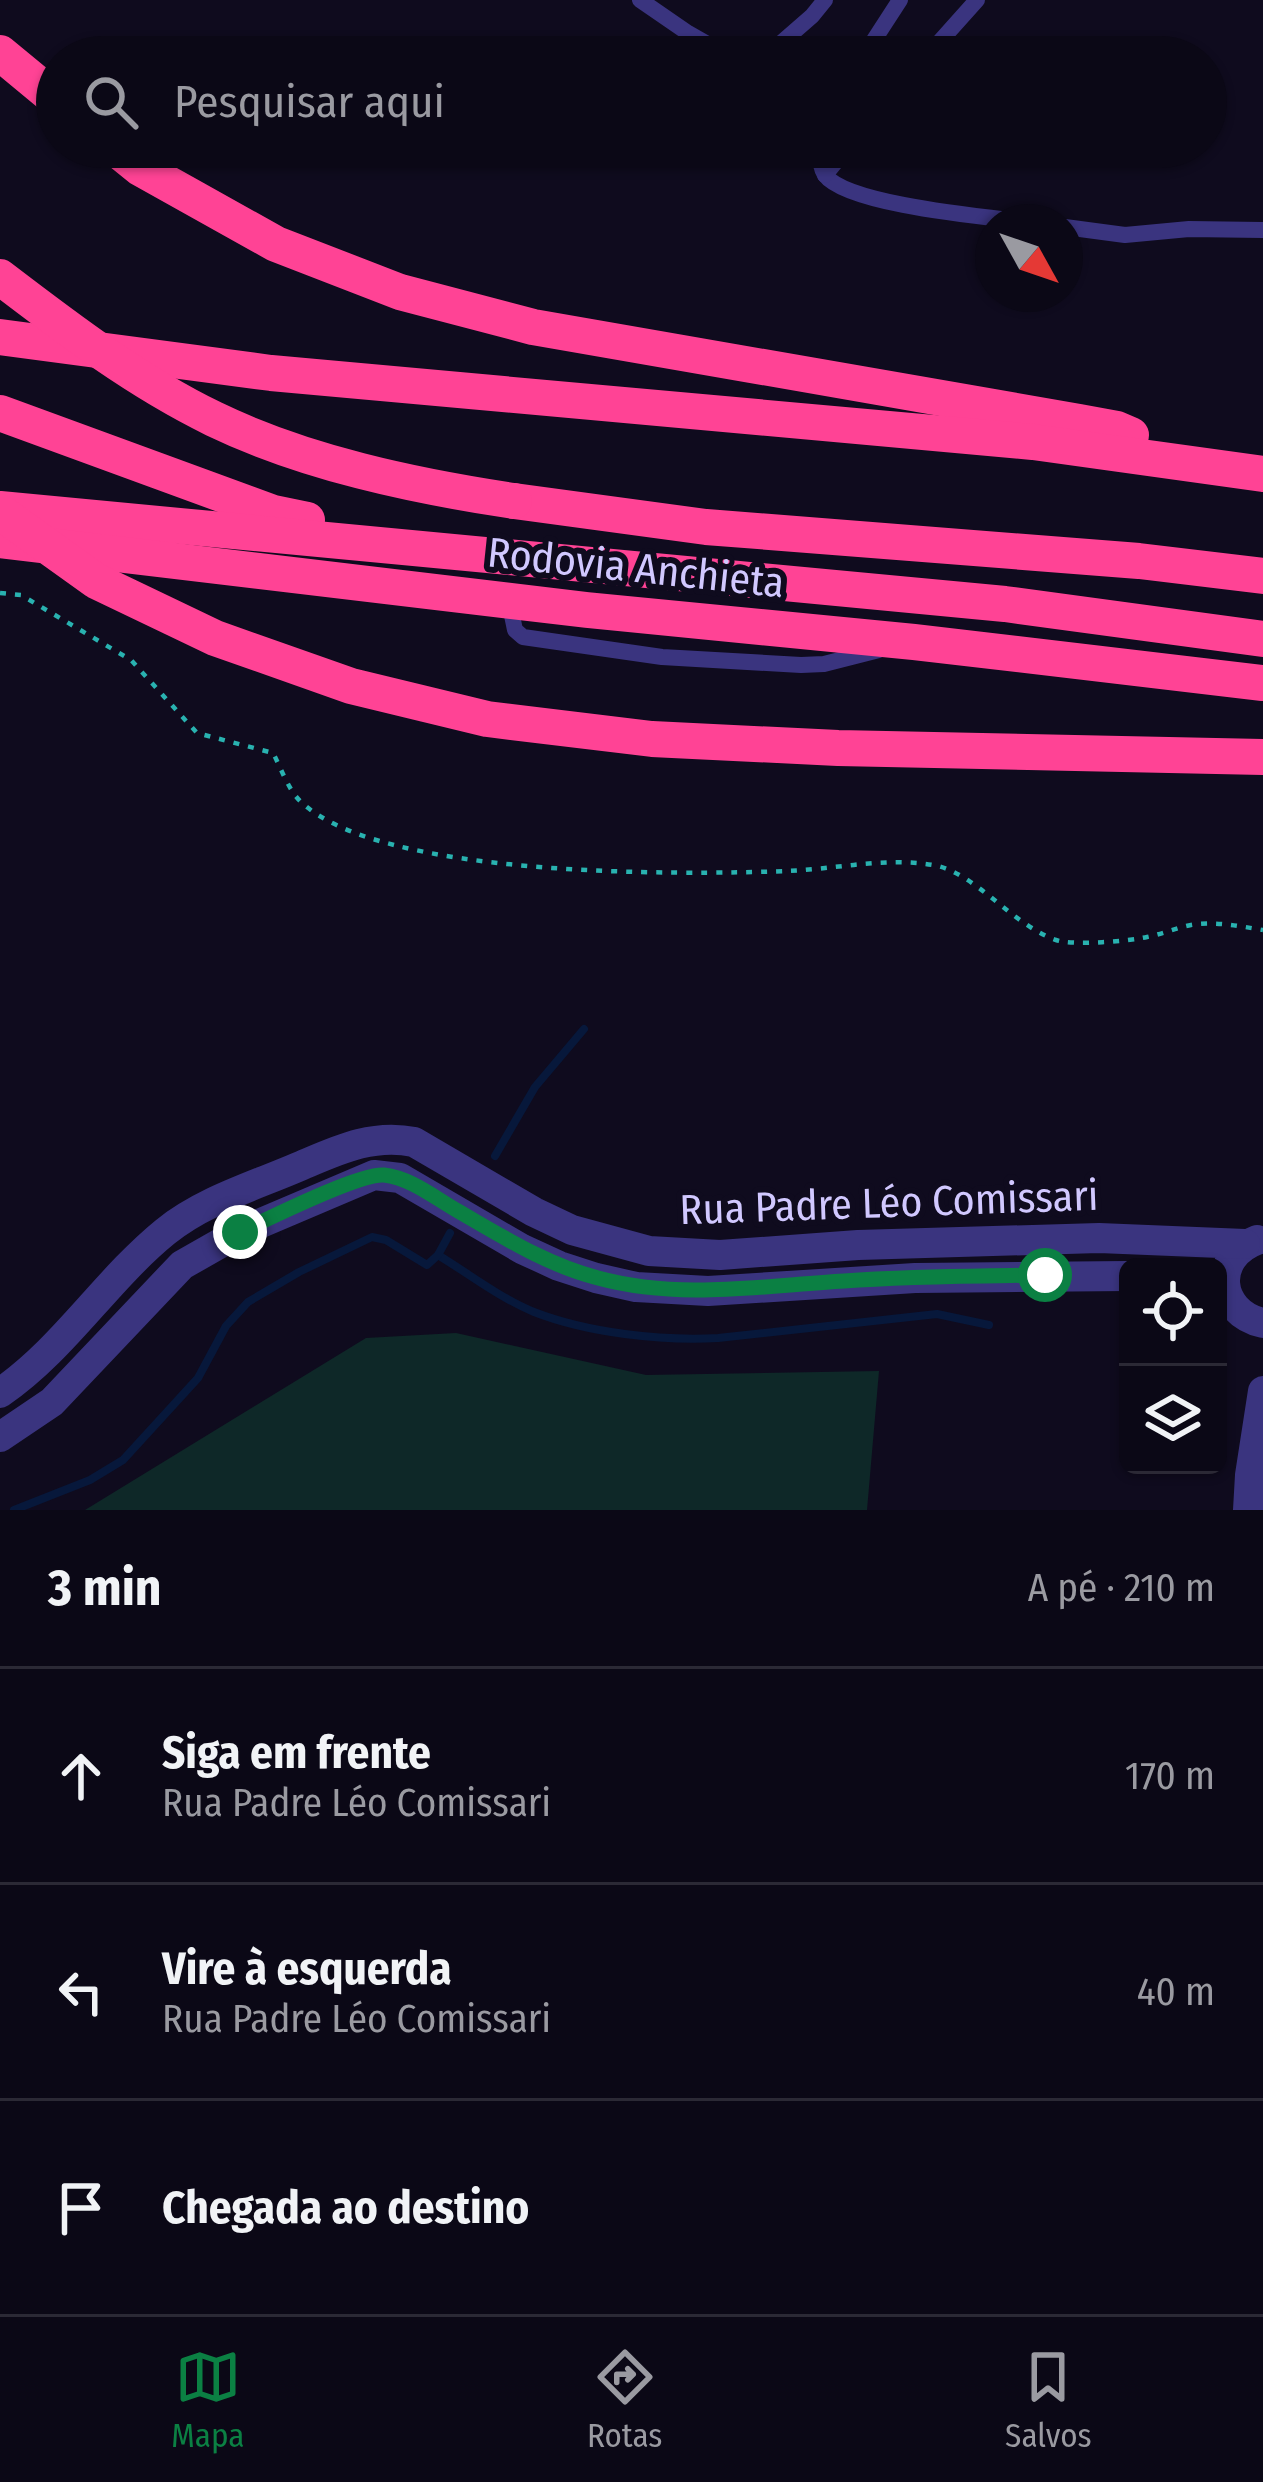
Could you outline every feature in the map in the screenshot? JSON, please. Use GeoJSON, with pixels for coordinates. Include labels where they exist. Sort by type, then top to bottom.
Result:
{"type":"FeatureCollection","features":[{"type":"Feature","properties":{"kind":"highway"},"geometry":{"type":"LineString","coordinates":[[0,53],[36,83]]}},
{"type":"Feature","properties":{"kind":"highway"},"geometry":{"type":"LineString","coordinates":[[140,168],[276,244],[400,292],[533,327],[1117,429],[1176,461]]}},
{"type":"Feature","properties":{"kind":"highway"},"geometry":{"type":"LineString","coordinates":[[0,277],[99,353],[216,420],[372,475],[442,490],[706,527],[1139,561],[1263,576]]}},
{"type":"Feature","properties":{"kind":"highway"},"geometry":{"type":"LineString","coordinates":[[0,337],[271,373],[1033,442],[1263,474]]}},
{"type":"Feature","properties":{"kind":"highway"},"geometry":{"type":"LineString","coordinates":[[0,413],[273,513],[463,553]]}},
{"type":"Feature","properties":{"kind":"highway"},"geometry":{"type":"LineString","coordinates":[[0,510],[96,580],[215,638],[351,686],[487,718],[652,740],[1263,757]]}},
{"type":"Feature","properties":{"kind":"highway","name":"Rodovia Anchieta"},"geometry":{"type":"LineString","coordinates":[[0,510],[1005,604],[1263,639]]}},
{"type":"Feature","properties":{"kind":"highway","name":"Rodovia Anchieta"},"geometry":{"type":"LineString","coordinates":[[0,540],[1263,683]]}},
{"type":"Feature","properties":{"kind":"street","name":"Rua Padre Léo Comissari"},"geometry":{"type":"LineString","coordinates":[[0,1393],[34,1368],[148,1248],[180,1221],[345,1148],[376,1140],[413,1142],[535,1212],[608,1242],[649,1251],[720,1256],[858,1245],[1099,1238],[1254,1242]]}},
{"type":"Feature","properties":{"kind":"street","name":"Rua Padre Léo Comissari"},"geometry":{"type":"LineString","coordinates":[[0,1437],[52,1402],[182,1265],[240,1232],[374,1175],[400,1178],[559,1266],[636,1287],[707,1291],[915,1278],[1119,1276]]}},
{"type":"Feature","properties":{"kind":"street"},"geometry":{"type":"LineString","coordinates":[[1227,1268],[1234,1255],[1254,1242]]}},
{"type":"Feature","properties":{"kind":"street"},"geometry":{"type":"LineString","coordinates":[[1227,1299],[1261,1326]]}},
{"type":"Feature","properties":{"kind":"street"},"geometry":{"type":"LineString","coordinates":[[1248,1510],[1263,1391]]}},
{"type":"Feature","properties":{"kind":"lane"},"geometry":{"type":"LineString","coordinates":[[640,0],[693,36]]}},
{"type":"Feature","properties":{"kind":"lane"},"geometry":{"type":"LineString","coordinates":[[789,36],[826,0]]}},
{"type":"Feature","properties":{"kind":"lane"},"geometry":{"type":"LineString","coordinates":[[877,36],[900,0]]}},
{"type":"Feature","properties":{"kind":"lane"},"geometry":{"type":"LineString","coordinates":[[945,36],[977,0]]}},
{"type":"Feature","properties":{"kind":"lane"},"geometry":{"type":"LineString","coordinates":[[823,168],[840,186],[891,204],[975,215]]}},
{"type":"Feature","properties":{"kind":"lane"},"geometry":{"type":"LineString","coordinates":[[825,175],[831,168]]}},
{"type":"Feature","properties":{"kind":"lane"},"geometry":{"type":"LineString","coordinates":[[1083,229],[1125,235],[1263,230]]}},
{"type":"Feature","properties":{"kind":"path"},"geometry":{"type":"LineString","coordinates":[[0,592],[21,595],[131,660],[197,733],[273,753],[296,798],[318,815],[362,837],[402,848],[584,869],[788,871],[896,863],[937,865],[964,877],[1009,914],[1058,941],[1144,938],[1221,922],[1263,930]]}},
{"type":"Feature","properties":{"kind":"green space"},"geometry":{"type":"Polygon","coordinates":[[[456,1333],[646,1375],[879,1371],[867,1510],[85,1510],[366,1338],[456,1333]]]}},
{"type":"Feature","properties":{"kind":"waterway"},"geometry":{"type":"LineString","coordinates":[[495,1156],[535,1087],[584,1029]]}},
{"type":"Feature","properties":{"kind":"waterway"},"geometry":{"type":"LineString","coordinates":[[14,1510],[90,1480],[123,1460],[198,1378],[226,1326],[248,1302],[372,1237],[386,1240],[427,1265],[450,1233]]}},
{"type":"Feature","properties":{"kind":"waterway"},"geometry":{"type":"LineString","coordinates":[[438,1255],[534,1312],[625,1334],[718,1338],[937,1314],[989,1325]]}},
{"type":"Feature","properties":{"kind":"route"},"geometry":{"type":"LineString","coordinates":[[240,1232],[353,1182],[382,1175],[410,1183],[521,1249],[559,1266],[636,1287],[680,1292],[1045,1275]]}}]}
